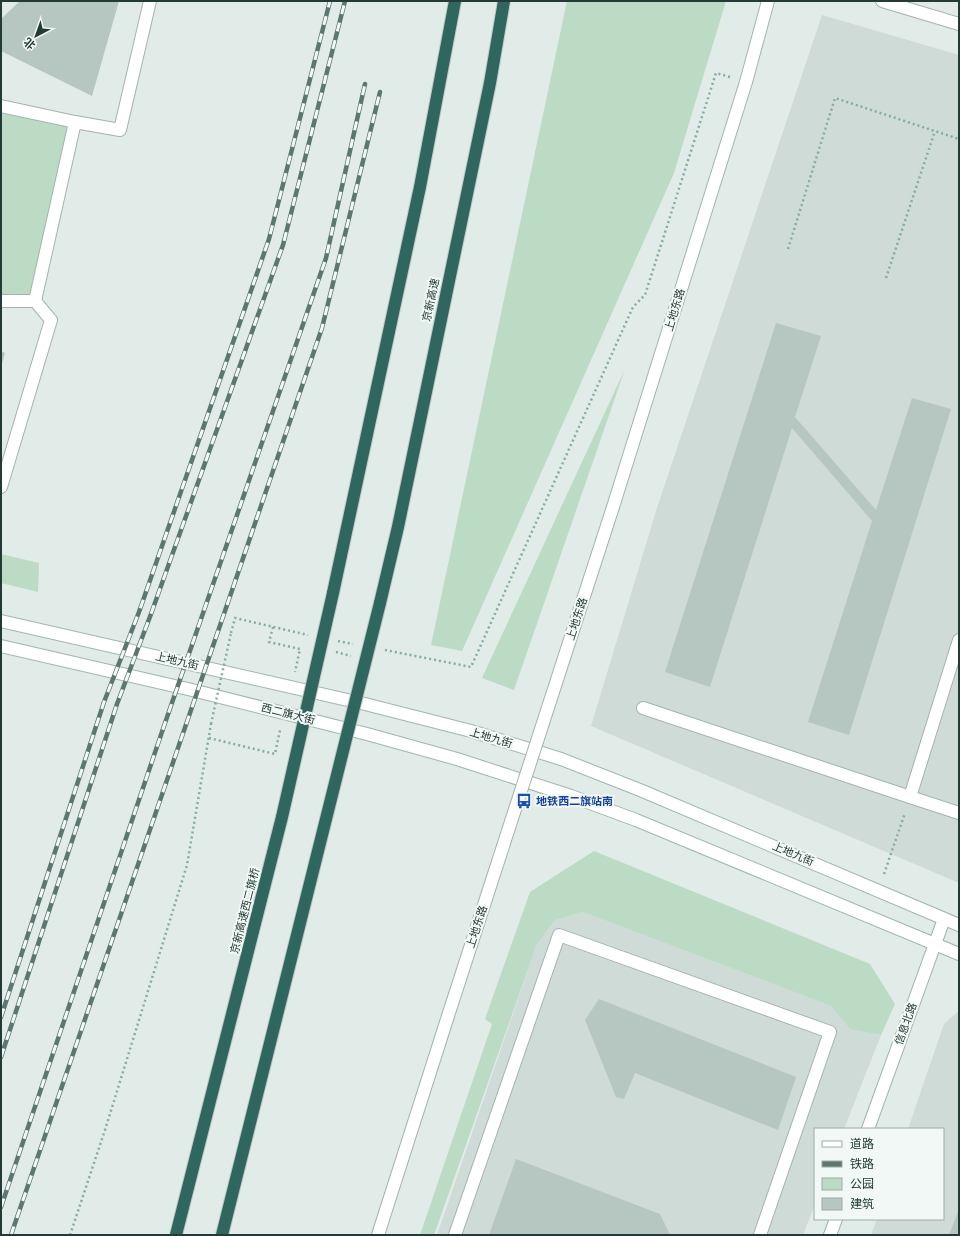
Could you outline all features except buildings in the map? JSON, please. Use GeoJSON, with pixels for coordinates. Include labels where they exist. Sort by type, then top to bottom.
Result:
{"type":"FeatureCollection","features":[{"type":"Feature","properties":{"kind":"highway","name":"京新高速西二旗桥"},"geometry":{"type":"LineString","coordinates":[[176,1235],[282,817],[333,593],[420,187],[455,1]]}},
{"type":"Feature","properties":{"kind":"highway","name":"京新高速"},"geometry":{"type":"LineString","coordinates":[[222,1235],[398,527],[490,83],[504,1]]}},
{"type":"Feature","properties":{"kind":"main road"},"geometry":{"type":"LineString","coordinates":[[1,106],[120,130],[150,1]]}},
{"type":"Feature","properties":{"kind":"main road","name":"上地东路"},"geometry":{"type":"LineString","coordinates":[[378,1235],[613,507],[746,82],[768,1]]}},
{"type":"Feature","properties":{"kind":"main road"},"geometry":{"type":"LineString","coordinates":[[882,1],[959,24]]}},
{"type":"Feature","properties":{"kind":"main road"},"geometry":{"type":"LineString","coordinates":[[35,301],[75,122]]}},
{"type":"Feature","properties":{"kind":"main road"},"geometry":{"type":"LineString","coordinates":[[1,301],[35,301],[51,320],[1,487]]}},
{"type":"Feature","properties":{"kind":"main road","name":"上地九街"},"geometry":{"type":"LineString","coordinates":[[1,621],[470,731],[560,759],[640,790],[959,925]]}},
{"type":"Feature","properties":{"kind":"main road"},"geometry":{"type":"LineString","coordinates":[[910,797],[959,640]]}},
{"type":"Feature","properties":{"kind":"main road","name":"西二旗大街"},"geometry":{"type":"LineString","coordinates":[[1,646],[192,690],[367,734],[457,759],[571,796],[636,820],[935,943]]}},
{"type":"Feature","properties":{"kind":"main road"},"geometry":{"type":"LineString","coordinates":[[642,708],[959,813]]}},
{"type":"Feature","properties":{"kind":"main road","name":"信息北路"},"geometry":{"type":"LineString","coordinates":[[868,1128],[944,919]]}},
{"type":"Feature","properties":{"kind":"main road"},"geometry":{"type":"LineString","coordinates":[[455,1235],[559,935],[830,1032],[760,1235]]}},
{"type":"Feature","properties":{"kind":"main road"},"geometry":{"type":"LineString","coordinates":[[935,943],[959,954]]}},
{"type":"Feature","properties":{"kind":"main road"},"geometry":{"type":"LineString","coordinates":[[830,1235],[836,1220]]}},
{"type":"Feature","properties":{"kind":"path"},"geometry":{"type":"LineString","coordinates":[[378,649],[471,667],[633,307],[646,295],[716,73],[746,82]]}},
{"type":"Feature","properties":{"kind":"path"},"geometry":{"type":"LineString","coordinates":[[788,249],[835,98],[959,139]]}},
{"type":"Feature","properties":{"kind":"path"},"geometry":{"type":"LineString","coordinates":[[886,278],[935,131]]}},
{"type":"Feature","properties":{"kind":"path"},"geometry":{"type":"LineString","coordinates":[[70,1235],[112,1107],[187,865],[211,724],[235,618],[316,637]]}},
{"type":"Feature","properties":{"kind":"path"},"geometry":{"type":"LineString","coordinates":[[273,627],[269,642],[300,649],[291,688]]}},
{"type":"Feature","properties":{"kind":"path"},"geometry":{"type":"LineString","coordinates":[[331,640],[355,644]]}},
{"type":"Feature","properties":{"kind":"path"},"geometry":{"type":"LineString","coordinates":[[209,738],[275,754],[284,714]]}},
{"type":"Feature","properties":{"kind":"path"},"geometry":{"type":"LineString","coordinates":[[878,890],[910,797]]}},
{"type":"Feature","properties":{"kind":"shaded area"},"geometry":{"type":"Polygon","coordinates":[[[822,15],[959,55],[959,883],[591,726],[657,508],[822,15]]]}},
{"type":"Feature","properties":{"kind":"shaded area"},"geometry":{"type":"Polygon","coordinates":[[[583,912],[831,1006],[850,1029],[881,1035],[844,1128],[814,1128],[814,1207],[803,1235],[437,1235],[537,944],[555,920],[583,912]]]}},
{"type":"Feature","properties":{"kind":"shaded area"},"geometry":{"type":"Polygon","coordinates":[[[959,1011],[959,1235],[871,1235],[877,1220],[944,1220],[944,1128],[908,1128],[944,1024],[959,1011]]]}},
{"type":"Feature","properties":{"kind":"green space"},"geometry":{"type":"Polygon","coordinates":[[[567,1],[726,1],[674,173],[462,651],[431,645],[567,1]]]}},
{"type":"Feature","properties":{"kind":"green space"},"geometry":{"type":"Polygon","coordinates":[[[1,106],[75,122],[35,301],[1,301],[1,106]]]}},
{"type":"Feature","properties":{"kind":"green space"},"geometry":{"type":"Polygon","coordinates":[[[625,369],[514,690],[482,678],[625,369]]]}},
{"type":"Feature","properties":{"kind":"green space"},"geometry":{"type":"Polygon","coordinates":[[[1,554],[39,563],[38,592],[1,583],[1,554]]]}},
{"type":"Feature","properties":{"kind":"green space"},"geometry":{"type":"Polygon","coordinates":[[[594,851],[870,964],[895,1004],[881,1035],[850,1029],[831,1006],[583,912],[555,920],[537,944],[434,1235],[420,1235],[492,1024],[485,1019],[530,892],[594,851]]]}},
{"type":"Feature","properties":{"kind":"railway"},"geometry":{"type":"LineString","coordinates":[[1,1017],[104,702],[139,612],[269,239],[330,1]]}},
{"type":"Feature","properties":{"kind":"railway"},"geometry":{"type":"LineString","coordinates":[[1,1057],[117,704],[151,614],[283,245],[345,1]]}},
{"type":"Feature","properties":{"kind":"railway"},"geometry":{"type":"LineString","coordinates":[[1,1207],[165,723],[326,258],[365,84]]}},
{"type":"Feature","properties":{"kind":"railway"},"geometry":{"type":"LineString","coordinates":[[11,1235],[322,328],[380,92]]}},
{"type":"Feature","properties":{"kind":"place","name":"地铁西二旗站南"},"geometry":{"type":"Point","coordinates":[524,801]}}]}
